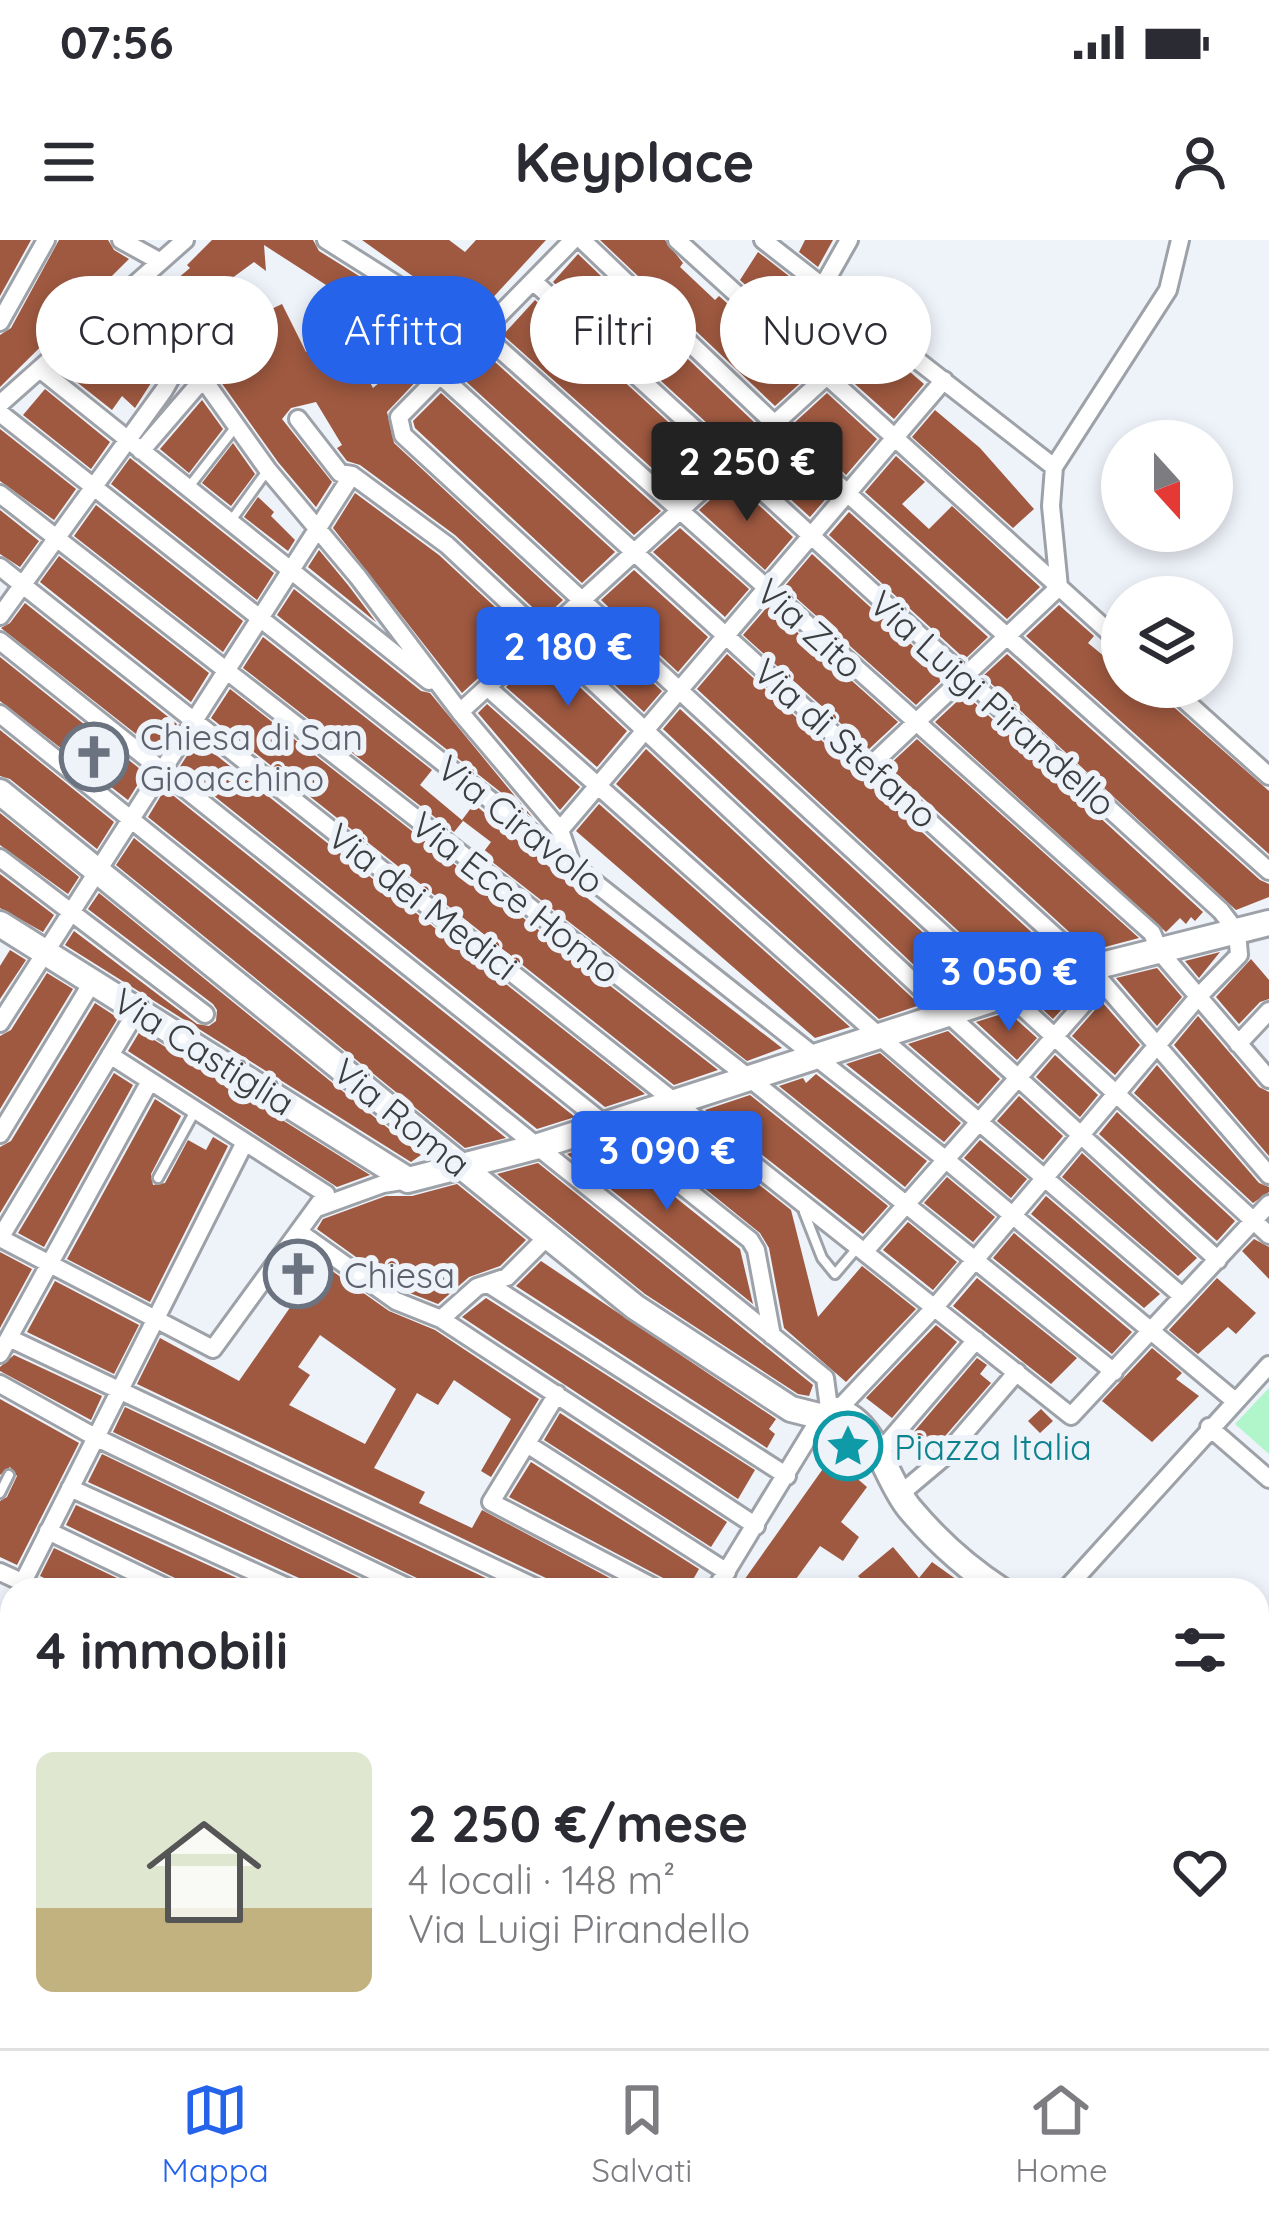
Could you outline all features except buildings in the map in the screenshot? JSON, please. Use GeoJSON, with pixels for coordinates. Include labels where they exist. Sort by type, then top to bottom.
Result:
{"type":"FeatureCollection","features":[{"type":"Feature","properties":{"kind":"street"},"geometry":{"type":"LineString","coordinates":[[0,322],[46,240]]}},
{"type":"Feature","properties":{"kind":"street"},"geometry":{"type":"LineString","coordinates":[[121,240],[159,261]]}},
{"type":"Feature","properties":{"kind":"street"},"geometry":{"type":"LineString","coordinates":[[143,276],[185,240]]}},
{"type":"Feature","properties":{"kind":"street","name":"Via Zito"},"geometry":{"type":"LineString","coordinates":[[326,240],[383,276]]}},
{"type":"Feature","properties":{"kind":"street"},"geometry":{"type":"LineString","coordinates":[[538,276],[578,240],[848,493],[1269,872]]}},
{"type":"Feature","properties":{"kind":"street"},"geometry":{"type":"LineString","coordinates":[[677,240],[720,280]]}},
{"type":"Feature","properties":{"kind":"street"},"geometry":{"type":"LineString","coordinates":[[829,276],[849,240]]}},
{"type":"Feature","properties":{"kind":"street"},"geometry":{"type":"LineString","coordinates":[[1059,586],[1051,506],[1054,467],[1168,290],[1180,240]]}},
{"type":"Feature","properties":{"kind":"street"},"geometry":{"type":"LineString","coordinates":[[770,242],[811,276]]}},
{"type":"Feature","properties":{"kind":"street"},"geometry":{"type":"LineString","coordinates":[[506,310],[530,284]]}},
{"type":"Feature","properties":{"kind":"street","name":"Via Zito"},"geometry":{"type":"LineString","coordinates":[[506,355],[1152,933],[1160,952],[1269,1079]]}},
{"type":"Feature","properties":{"kind":"street"},"geometry":{"type":"LineString","coordinates":[[931,370],[1054,467]]}},
{"type":"Feature","properties":{"kind":"street"},"geometry":{"type":"LineString","coordinates":[[0,404],[36,373]]}},
{"type":"Feature","properties":{"kind":"street"},"geometry":{"type":"LineString","coordinates":[[0,616],[93,488],[203,379],[268,470],[560,830],[571,862]]}},
{"type":"Feature","properties":{"kind":"street"},"geometry":{"type":"LineString","coordinates":[[560,830],[944,380]]}},
{"type":"Feature","properties":{"kind":"street"},"geometry":{"type":"LineString","coordinates":[[58,384],[448,696]]}},
{"type":"Feature","properties":{"kind":"street"},"geometry":{"type":"LineString","coordinates":[[134,445],[168,384]]}},
{"type":"Feature","properties":{"kind":"street"},"geometry":{"type":"LineString","coordinates":[[433,384],[399,417],[403,435],[1269,1235]]}},
{"type":"Feature","properties":{"kind":"street","name":"Via di Stefano"},"geometry":{"type":"LineString","coordinates":[[450,384],[871,764],[1095,976],[1269,1175]]}},
{"type":"Feature","properties":{"kind":"street","name":"Via Luigi Pirandello"},"geometry":{"type":"LineString","coordinates":[[646,384],[1221,910],[1237,932]]}},
{"type":"Feature","properties":{"kind":"street"},"geometry":{"type":"LineString","coordinates":[[460,712],[818,384]]}},
{"type":"Feature","properties":{"kind":"street"},"geometry":{"type":"LineString","coordinates":[[834,384],[1101,625]]}},
{"type":"Feature","properties":{"kind":"street","name":"Via Ciravolo"},"geometry":{"type":"LineString","coordinates":[[0,413],[815,1056],[1235,1401]]}},
{"type":"Feature","properties":{"kind":"street"},"geometry":{"type":"LineString","coordinates":[[298,419],[340,473],[352,475],[447,545],[1218,1260]]}},
{"type":"Feature","properties":{"kind":"street"},"geometry":{"type":"LineString","coordinates":[[0,1023],[352,475]]}},
{"type":"Feature","properties":{"kind":"street","name":"Via Ecce Homo"},"geometry":{"type":"LineString","coordinates":[[0,494],[749,1078],[1114,1372]]}},
{"type":"Feature","properties":{"kind":"street","name":"Via dei Medici"},"geometry":{"type":"LineString","coordinates":[[0,567],[1071,1416],[1114,1372]]}},
{"type":"Feature","properties":{"kind":"street"},"geometry":{"type":"LineString","coordinates":[[871,764],[1059,586]]}},
{"type":"Feature","properties":{"kind":"street"},"geometry":{"type":"LineString","coordinates":[[0,641],[750,1240],[756,1250],[772,1336]]}},
{"type":"Feature","properties":{"kind":"street"},"geometry":{"type":"LineString","coordinates":[[488,687],[879,1036],[1182,1296]]}},
{"type":"Feature","properties":{"kind":"street"},"geometry":{"type":"LineString","coordinates":[[1193,708],[1269,776]]}},
{"type":"Feature","properties":{"kind":"street"},"geometry":{"type":"LineString","coordinates":[[0,714],[825,1378],[829,1414]]}},
{"type":"Feature","properties":{"kind":"street","name":"Via Roma"},"geometry":{"type":"LineString","coordinates":[[0,792],[635,1307],[791,1409],[829,1414]]}},
{"type":"Feature","properties":{"kind":"street"},"geometry":{"type":"LineString","coordinates":[[0,858],[205,1014]]}},
{"type":"Feature","properties":{"kind":"street"},"geometry":{"type":"LineString","coordinates":[[138,1009],[0,1238],[149,1320],[213,1349],[328,1201],[538,1146],[1009,994],[1095,976],[1160,952],[1269,923]]}},
{"type":"Feature","properties":{"kind":"street","name":"Via Castiglia"},"geometry":{"type":"LineString","coordinates":[[2,930],[138,1009],[408,1180]]}},
{"type":"Feature","properties":{"kind":"street"},"geometry":{"type":"LineString","coordinates":[[723,1578],[803,1440],[859,1390],[935,1307],[1239,955],[1237,932]]}},
{"type":"Feature","properties":{"kind":"street"},"geometry":{"type":"LineString","coordinates":[[862,1249],[1055,1035],[1095,976]]}},
{"type":"Feature","properties":{"kind":"street"},"geometry":{"type":"LineString","coordinates":[[0,1134],[93,982]]}},
{"type":"Feature","properties":{"kind":"street"},"geometry":{"type":"LineString","coordinates":[[1238,1044],[1269,1011]]}},
{"type":"Feature","properties":{"kind":"street"},"geometry":{"type":"LineString","coordinates":[[110,1055],[328,1201]]}},
{"type":"Feature","properties":{"kind":"street"},"geometry":{"type":"LineString","coordinates":[[150,1081],[4,1346],[118,1393],[515,1578]]}},
{"type":"Feature","properties":{"kind":"street"},"geometry":{"type":"LineString","coordinates":[[34,1578],[49,1531],[149,1320],[242,1140]]}},
{"type":"Feature","properties":{"kind":"street"},"geometry":{"type":"LineString","coordinates":[[1114,1372],[1269,1204]]}},
{"type":"Feature","properties":{"kind":"street"},"geometry":{"type":"LineString","coordinates":[[303,1235],[396,1301],[441,1319],[756,1526]]}},
{"type":"Feature","properties":{"kind":"street"},"geometry":{"type":"LineString","coordinates":[[441,1319],[478,1287],[507,1277],[548,1236]]}},
{"type":"Feature","properties":{"kind":"street"},"geometry":{"type":"LineString","coordinates":[[490,1285],[791,1467]]}},
{"type":"Feature","properties":{"kind":"street"},"geometry":{"type":"LineString","coordinates":[[875,1452],[976,1340]]}},
{"type":"Feature","properties":{"kind":"street"},"geometry":{"type":"LineString","coordinates":[[1076,1578],[1269,1365]]}},
{"type":"Feature","properties":{"kind":"street"},"geometry":{"type":"LineString","coordinates":[[899,1495],[943,1458],[1017,1372]]}},
{"type":"Feature","properties":{"kind":"street"},"geometry":{"type":"LineString","coordinates":[[0,1384],[95,1437],[388,1578]]}},
{"type":"Feature","properties":{"kind":"street"},"geometry":{"type":"LineString","coordinates":[[557,1394],[491,1502],[636,1578]]}},
{"type":"Feature","properties":{"kind":"street"},"geometry":{"type":"LineString","coordinates":[[829,1414],[868,1430],[899,1495],[978,1578]]}},
{"type":"Feature","properties":{"kind":"street"},"geometry":{"type":"LineString","coordinates":[[1209,1427],[1269,1479]]}},
{"type":"Feature","properties":{"kind":"street"},"geometry":{"type":"LineString","coordinates":[[527,1444],[727,1572]]}},
{"type":"Feature","properties":{"kind":"street"},"geometry":{"type":"LineString","coordinates":[[70,1488],[268,1578]]}},
{"type":"Feature","properties":{"kind":"street"},"geometry":{"type":"LineString","coordinates":[[49,1531],[147,1578]]}},
{"type":"Feature","properties":{"kind":"lane"},"geometry":{"type":"LineString","coordinates":[[188,488],[235,428]]}},
{"type":"Feature","properties":{"kind":"lane"},"geometry":{"type":"LineString","coordinates":[[230,522],[268,470]]}},
{"type":"Feature","properties":{"kind":"lane"},"geometry":{"type":"LineString","coordinates":[[158,1178],[195,1110]]}},
{"type":"Feature","properties":{"kind":"lane"},"geometry":{"type":"LineString","coordinates":[[799,1199],[822,1258],[835,1274],[862,1249]]}},
{"type":"Feature","properties":{"kind":"lane"},"geometry":{"type":"LineString","coordinates":[[0,1493],[9,1475]]}},
{"type":"Feature","properties":{"kind":"green space"},"geometry":{"type":"Polygon","coordinates":[[[1269,1388],[1269,1454],[1235,1424],[1269,1388]]]}},
{"type":"Feature","properties":{"kind":"place","name":"Chiesa di San Gioacchino"},"geometry":{"type":"Point","coordinates":[94,757]}},
{"type":"Feature","properties":{"kind":"place","name":"Chiesa"},"geometry":{"type":"Point","coordinates":[298,1274]}},
{"type":"Feature","properties":{"kind":"place","name":"Piazza Italia"},"geometry":{"type":"Point","coordinates":[848,1446]}}]}
